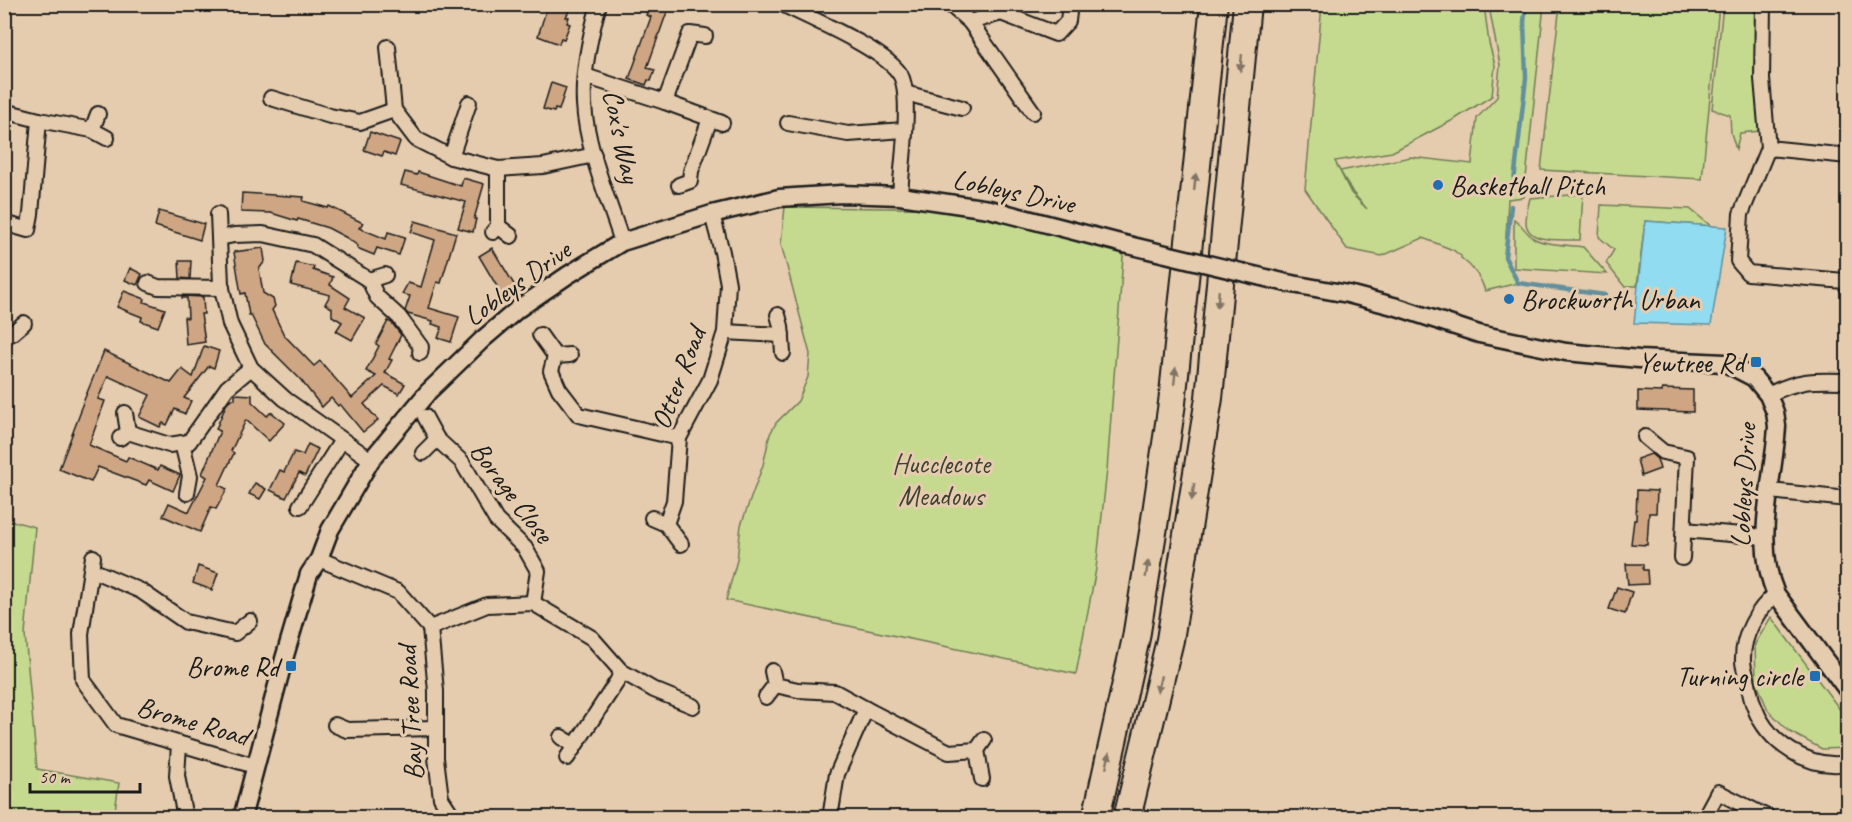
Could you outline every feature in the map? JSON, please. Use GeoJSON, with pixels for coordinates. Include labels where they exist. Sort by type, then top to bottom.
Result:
{"type":"FeatureCollection","features":[{"type":"Feature","properties":{"kind":"highway"},"geometry":{"type":"LineString","coordinates":[[1096,818],[1136,638],[1156,515],[1172,404],[1214,4]]}},
{"type":"Feature","properties":{"kind":"highway"},"geometry":{"type":"LineString","coordinates":[[1127,818],[1170,640],[1209,398],[1247,4]]}},
{"type":"Feature","properties":{"kind":"street","name":"Cox's Way"},"geometry":{"type":"LineString","coordinates":[[599,4],[585,76],[584,106],[594,155],[622,242]]}},
{"type":"Feature","properties":{"kind":"street"},"geometry":{"type":"LineString","coordinates":[[949,4],[970,22],[1033,112]]}},
{"type":"Feature","properties":{"kind":"street"},"geometry":{"type":"LineString","coordinates":[[970,22],[1000,9],[1056,34],[1068,21],[1070,4]]}},
{"type":"Feature","properties":{"kind":"street"},"geometry":{"type":"LineString","coordinates":[[1763,4],[1762,80],[1768,148],[1741,214],[1738,261],[1748,273],[1845,282],[1848,288]]}},
{"type":"Feature","properties":{"kind":"street"},"geometry":{"type":"LineString","coordinates":[[786,6],[854,39],[894,67],[901,76],[905,93],[900,196]]}},
{"type":"Feature","properties":{"kind":"street"},"geometry":{"type":"LineString","coordinates":[[665,102],[686,31],[705,36]]}},
{"type":"Feature","properties":{"kind":"street"},"geometry":{"type":"LineString","coordinates":[[388,46],[394,110],[416,139],[452,157],[498,169],[543,166],[594,155]]}},
{"type":"Feature","properties":{"kind":"street"},"geometry":{"type":"LineString","coordinates":[[585,76],[716,121],[691,171],[690,181],[679,185]]}},
{"type":"Feature","properties":{"kind":"street"},"geometry":{"type":"LineString","coordinates":[[905,93],[962,108]]}},
{"type":"Feature","properties":{"kind":"street"},"geometry":{"type":"LineString","coordinates":[[271,98],[330,116],[360,122],[394,110]]}},
{"type":"Feature","properties":{"kind":"street"},"geometry":{"type":"LineString","coordinates":[[452,157],[469,103]]}},
{"type":"Feature","properties":{"kind":"street"},"geometry":{"type":"LineString","coordinates":[[4,111],[92,130],[107,138]]}},
{"type":"Feature","properties":{"kind":"street"},"geometry":{"type":"LineString","coordinates":[[92,130],[98,114]]}},
{"type":"Feature","properties":{"kind":"street"},"geometry":{"type":"LineString","coordinates":[[4,223],[28,230],[39,120]]}},
{"type":"Feature","properties":{"kind":"street"},"geometry":{"type":"LineString","coordinates":[[788,123],[848,134],[904,130]]}},
{"type":"Feature","properties":{"kind":"street"},"geometry":{"type":"LineString","coordinates":[[1768,148],[1848,156]]}},
{"type":"Feature","properties":{"kind":"street"},"geometry":{"type":"LineString","coordinates":[[498,169],[495,229],[511,236]]}},
{"type":"Feature","properties":{"kind":"street","name":"Lobleys Drive"},"geometry":{"type":"LineString","coordinates":[[242,818],[309,574],[319,559],[330,530],[371,460],[428,392],[518,309],[622,242],[712,214],[779,198],[841,194],[900,196],[989,209],[1287,283],[1396,306],[1479,334],[1566,352],[1639,359],[1725,363],[1754,378],[1768,395],[1775,412],[1777,426],[1766,537],[1766,560],[1771,581],[1776,594],[1848,691]]}},
{"type":"Feature","properties":{"kind":"street"},"geometry":{"type":"LineString","coordinates":[[218,214],[222,288],[230,324],[251,368],[285,399],[371,460]]}},
{"type":"Feature","properties":{"kind":"street","name":"Otter Road"},"geometry":{"type":"LineString","coordinates":[[666,524],[674,501],[679,438],[710,380],[725,332],[728,284],[723,252],[712,214]]}},
{"type":"Feature","properties":{"kind":"street"},"geometry":{"type":"LineString","coordinates":[[219,238],[263,234],[313,245],[369,280],[377,297],[399,317],[412,334],[421,347],[420,353]]}},
{"type":"Feature","properties":{"kind":"street"},"geometry":{"type":"LineString","coordinates":[[369,280],[385,275]]}},
{"type":"Feature","properties":{"kind":"street"},"geometry":{"type":"LineString","coordinates":[[148,283],[158,287],[222,288]]}},
{"type":"Feature","properties":{"kind":"street"},"geometry":{"type":"LineString","coordinates":[[778,315],[783,353]]}},
{"type":"Feature","properties":{"kind":"street"},"geometry":{"type":"LineString","coordinates":[[4,333],[11,334],[24,323]]}},
{"type":"Feature","properties":{"kind":"street"},"geometry":{"type":"LineString","coordinates":[[725,332],[782,335]]}},
{"type":"Feature","properties":{"kind":"street"},"geometry":{"type":"LineString","coordinates":[[540,335],[555,356]]}},
{"type":"Feature","properties":{"kind":"street"},"geometry":{"type":"LineString","coordinates":[[555,356],[570,355]]}},
{"type":"Feature","properties":{"kind":"street"},"geometry":{"type":"LineString","coordinates":[[555,356],[551,370],[559,389],[579,415],[679,438]]}},
{"type":"Feature","properties":{"kind":"street"},"geometry":{"type":"LineString","coordinates":[[125,413],[124,435],[170,445],[189,442],[227,388],[251,368]]}},
{"type":"Feature","properties":{"kind":"street"},"geometry":{"type":"LineString","coordinates":[[1768,395],[1788,385],[1807,380],[1848,381]]}},
{"type":"Feature","properties":{"kind":"street","name":"Borage Close"},"geometry":{"type":"LineString","coordinates":[[425,417],[437,439],[462,462],[496,520],[525,548],[538,571],[533,603]]}},
{"type":"Feature","properties":{"kind":"street"},"geometry":{"type":"LineString","coordinates":[[1645,437],[1663,452],[1687,457],[1682,558]]}},
{"type":"Feature","properties":{"kind":"street"},"geometry":{"type":"LineString","coordinates":[[423,453],[437,439]]}},
{"type":"Feature","properties":{"kind":"street"},"geometry":{"type":"LineString","coordinates":[[300,507],[342,440]]}},
{"type":"Feature","properties":{"kind":"street"},"geometry":{"type":"LineString","coordinates":[[182,443],[190,476],[187,493]]}},
{"type":"Feature","properties":{"kind":"street"},"geometry":{"type":"LineString","coordinates":[[1770,491],[1848,500]]}},
{"type":"Feature","properties":{"kind":"street"},"geometry":{"type":"LineString","coordinates":[[652,518],[666,524],[681,544]]}},
{"type":"Feature","properties":{"kind":"street"},"geometry":{"type":"LineString","coordinates":[[1684,530],[1766,537]]}},
{"type":"Feature","properties":{"kind":"street","name":"Bay Tree Road"},"geometry":{"type":"LineString","coordinates":[[319,559],[398,592],[430,628],[436,691],[435,728],[441,798],[454,818]]}},
{"type":"Feature","properties":{"kind":"street","name":"Brome Road"},"geometry":{"type":"LineString","coordinates":[[250,621],[235,633],[186,622],[141,591],[93,564],[81,634],[83,680],[116,725],[255,766]]}},
{"type":"Feature","properties":{"kind":"street"},"geometry":{"type":"LineString","coordinates":[[1776,594],[1766,602],[1749,628],[1745,648],[1743,661],[1754,707],[1772,736],[1798,756],[1813,762],[1835,766],[1848,763]]}},
{"type":"Feature","properties":{"kind":"street"},"geometry":{"type":"LineString","coordinates":[[430,628],[487,605],[533,603],[592,638],[621,671],[654,690],[693,706]]}},
{"type":"Feature","properties":{"kind":"street"},"geometry":{"type":"LineString","coordinates":[[561,737],[571,751],[618,680],[621,671]]}},
{"type":"Feature","properties":{"kind":"street"},"geometry":{"type":"LineString","coordinates":[[766,697],[774,678],[798,690],[835,692],[949,752],[981,745],[982,779]]}},
{"type":"Feature","properties":{"kind":"street"},"geometry":{"type":"LineString","coordinates":[[830,818],[837,774],[866,709]]}},
{"type":"Feature","properties":{"kind":"street"},"geometry":{"type":"LineString","coordinates":[[335,725],[347,730],[435,728]]}},
{"type":"Feature","properties":{"kind":"street"},"geometry":{"type":"LineString","coordinates":[[179,744],[177,776],[185,818]]}},
{"type":"Feature","properties":{"kind":"street"},"geometry":{"type":"LineString","coordinates":[[1704,818],[1718,792],[1769,818]]}},
{"type":"Feature","properties":{"kind":"green space"},"geometry":{"type":"Polygon","coordinates":[[[1560,4],[1719,5],[1702,179],[1541,170],[1560,4]]]}},
{"type":"Feature","properties":{"kind":"green space"},"geometry":{"type":"Polygon","coordinates":[[[1322,5],[1484,5],[1489,43],[1495,65],[1492,96],[1455,119],[1392,152],[1335,161],[1340,171],[1411,157],[1472,164],[1477,118],[1497,97],[1500,65],[1490,12],[1491,5],[1544,5],[1524,197],[1508,199],[1505,257],[1518,283],[1485,291],[1476,273],[1461,256],[1453,250],[1423,238],[1382,256],[1347,249],[1305,189],[1322,5]],[[1340,171],[1351,193],[1367,209],[1353,193],[1340,171]]]}},
{"type":"Feature","properties":{"kind":"green space"},"geometry":{"type":"Polygon","coordinates":[[[1723,5],[1760,5],[1760,131],[1740,133],[1736,149],[1731,133],[1730,115],[1712,109],[1723,5]]]}},
{"type":"Feature","properties":{"kind":"green space"},"geometry":{"type":"Polygon","coordinates":[[[1583,194],[1580,240],[1539,238],[1528,229],[1526,219],[1530,198],[1583,194]]]}},
{"type":"Feature","properties":{"kind":"green space"},"geometry":{"type":"Polygon","coordinates":[[[1601,205],[1690,209],[1711,226],[1645,221],[1637,286],[1624,286],[1606,263],[1614,250],[1599,237],[1601,205]]]}},
{"type":"Feature","properties":{"kind":"green space","name":"Hucclecote Meadows"},"geometry":{"type":"Polygon","coordinates":[[[785,207],[989,209],[1124,244],[1107,470],[1096,569],[1076,674],[726,600],[737,560],[741,525],[763,465],[770,434],[776,423],[798,401],[808,377],[810,354],[781,244],[785,207]]]}},
{"type":"Feature","properties":{"kind":"green space"},"geometry":{"type":"Polygon","coordinates":[[[1514,219],[1539,241],[1583,247],[1607,274],[1514,268],[1514,219]]]}},
{"type":"Feature","properties":{"kind":"green space"},"geometry":{"type":"Polygon","coordinates":[[[5,519],[35,527],[25,634],[37,769],[119,783],[114,817],[5,817],[5,519]]]}},
{"type":"Feature","properties":{"kind":"green space"},"geometry":{"type":"Polygon","coordinates":[[[1771,617],[1847,719],[1847,748],[1822,749],[1790,732],[1768,710],[1756,681],[1755,644],[1771,617]]]}},
{"type":"Feature","properties":{"kind":"water"},"geometry":{"type":"Polygon","coordinates":[[[1645,221],[1727,227],[1711,325],[1634,323],[1645,221]]]}},
{"type":"Feature","properties":{"kind":"building"},"geometry":{"type":"Polygon","coordinates":[[[548,4],[572,4],[566,17],[569,17],[567,23],[570,24],[564,39],[561,38],[559,44],[538,36],[548,4]]]}},
{"type":"Feature","properties":{"kind":"building"},"geometry":{"type":"Polygon","coordinates":[[[650,4],[668,9],[647,68],[655,70],[651,81],[648,80],[646,85],[629,79],[651,17],[646,15],[650,4]]]}},
{"type":"Feature","properties":{"kind":"building"},"geometry":{"type":"Polygon","coordinates":[[[551,83],[566,88],[559,110],[555,109],[554,112],[543,109],[551,83]]]}},
{"type":"Feature","properties":{"kind":"building"},"geometry":{"type":"Polygon","coordinates":[[[370,132],[400,142],[395,156],[384,152],[382,156],[364,150],[370,132]]]}},
{"type":"Feature","properties":{"kind":"building"},"geometry":{"type":"Polygon","coordinates":[[[405,172],[417,175],[418,172],[461,186],[463,178],[484,184],[474,219],[476,219],[473,232],[458,228],[466,202],[401,185],[405,172]]]}},
{"type":"Feature","properties":{"kind":"building"},"geometry":{"type":"Polygon","coordinates":[[[242,193],[304,197],[303,201],[328,208],[329,206],[363,223],[359,228],[386,239],[388,232],[405,237],[399,255],[377,248],[374,255],[357,248],[358,246],[347,238],[328,228],[271,213],[241,212],[242,193]]]}},
{"type":"Feature","properties":{"kind":"building"},"geometry":{"type":"Polygon","coordinates":[[[159,211],[204,224],[200,240],[155,226],[159,211]]]}},
{"type":"Feature","properties":{"kind":"building"},"geometry":{"type":"Polygon","coordinates":[[[415,221],[456,233],[441,283],[437,282],[429,308],[459,317],[451,342],[438,338],[442,327],[432,324],[433,321],[408,314],[405,311],[410,296],[402,294],[408,283],[421,287],[435,240],[411,232],[415,221]]]}},
{"type":"Feature","properties":{"kind":"building"},"geometry":{"type":"Polygon","coordinates":[[[263,248],[265,261],[259,269],[263,293],[273,299],[275,306],[272,310],[284,335],[314,366],[320,361],[352,398],[376,376],[366,371],[379,346],[376,344],[388,321],[401,335],[385,373],[405,384],[399,394],[384,386],[364,404],[378,420],[363,432],[340,404],[338,406],[331,398],[322,407],[300,379],[265,344],[249,315],[245,293],[241,294],[234,252],[263,248]]]}},
{"type":"Feature","properties":{"kind":"building"},"geometry":{"type":"Polygon","coordinates":[[[492,248],[515,286],[502,295],[479,256],[492,248]]]}},
{"type":"Feature","properties":{"kind":"building"},"geometry":{"type":"Polygon","coordinates":[[[179,261],[191,261],[190,279],[180,278],[179,261]]]}},
{"type":"Feature","properties":{"kind":"building"},"geometry":{"type":"Polygon","coordinates":[[[296,263],[314,267],[313,270],[333,277],[330,285],[350,298],[345,307],[365,318],[352,340],[336,331],[342,322],[332,316],[332,308],[325,304],[330,295],[291,285],[296,263]]]}},
{"type":"Feature","properties":{"kind":"building"},"geometry":{"type":"Polygon","coordinates":[[[130,268],[142,274],[137,285],[125,280],[130,268]]]}},
{"type":"Feature","properties":{"kind":"building"},"geometry":{"type":"Polygon","coordinates":[[[124,291],[145,299],[144,302],[165,309],[158,327],[141,321],[142,317],[117,307],[124,291]]]}},
{"type":"Feature","properties":{"kind":"building"},"geometry":{"type":"Polygon","coordinates":[[[182,296],[203,297],[204,314],[201,314],[205,342],[186,345],[184,317],[188,318],[187,298],[182,298],[182,296]]]}},
{"type":"Feature","properties":{"kind":"building"},"geometry":{"type":"Polygon","coordinates":[[[204,346],[219,351],[214,368],[209,366],[184,398],[191,401],[185,414],[175,409],[167,425],[163,423],[160,427],[139,417],[150,395],[108,376],[98,399],[105,401],[89,445],[126,461],[128,457],[158,470],[160,466],[180,475],[173,491],[149,480],[146,485],[98,467],[91,482],[59,469],[104,351],[171,383],[182,369],[193,377],[204,346]]]}},
{"type":"Feature","properties":{"kind":"building"},"geometry":{"type":"Polygon","coordinates":[[[1662,389],[1693,390],[1693,412],[1638,410],[1638,391],[1662,392],[1662,389]]]}},
{"type":"Feature","properties":{"kind":"building"},"geometry":{"type":"Polygon","coordinates":[[[235,394],[252,395],[252,402],[267,416],[271,412],[285,423],[269,441],[246,420],[231,451],[234,453],[219,485],[227,489],[216,509],[211,507],[200,532],[163,516],[169,503],[189,512],[207,477],[202,474],[220,431],[216,429],[226,405],[231,399],[235,399],[235,394]]]}},
{"type":"Feature","properties":{"kind":"building"},"geometry":{"type":"Polygon","coordinates":[[[308,444],[318,449],[305,476],[299,473],[286,498],[270,490],[280,470],[284,472],[294,452],[303,455],[308,444]]]}},
{"type":"Feature","properties":{"kind":"building"},"geometry":{"type":"Polygon","coordinates":[[[1651,454],[1657,459],[1660,469],[1641,476],[1637,459],[1651,454]]]}},
{"type":"Feature","properties":{"kind":"building"},"geometry":{"type":"Polygon","coordinates":[[[255,483],[266,489],[260,499],[249,494],[255,483]]]}},
{"type":"Feature","properties":{"kind":"building"},"geometry":{"type":"Polygon","coordinates":[[[1637,490],[1657,491],[1656,513],[1649,513],[1647,545],[1631,544],[1634,520],[1636,520],[1637,490]]]}},
{"type":"Feature","properties":{"kind":"building"},"geometry":{"type":"Polygon","coordinates":[[[1626,564],[1643,564],[1643,570],[1647,570],[1648,584],[1628,585],[1626,564]]]}},
{"type":"Feature","properties":{"kind":"building"},"geometry":{"type":"Polygon","coordinates":[[[198,566],[218,573],[212,590],[193,583],[198,566]]]}},
{"type":"Feature","properties":{"kind":"building"},"geometry":{"type":"Polygon","coordinates":[[[1617,587],[1632,592],[1625,614],[1609,609],[1617,587]]]}},
{"type":"Feature","properties":{"kind":"waterway"},"geometry":{"type":"LineString","coordinates":[[196,11],[197,4]]}},
{"type":"Feature","properties":{"kind":"waterway"},"geometry":{"type":"LineString","coordinates":[[1513,190],[1526,78],[1524,22],[1526,4]]}},
{"type":"Feature","properties":{"kind":"waterway"},"geometry":{"type":"LineString","coordinates":[[1511,206],[1505,257],[1518,283],[1605,295]]}},
{"type":"Feature","properties":{"kind":"place","name":"Basketball Pitch"},"geometry":{"type":"Point","coordinates":[1438,185]}},
{"type":"Feature","properties":{"kind":"place","name":"Brockworth Urban"},"geometry":{"type":"Point","coordinates":[1509,299]}},
{"type":"Feature","properties":{"kind":"place","name":"Yewtree Rd"},"geometry":{"type":"Point","coordinates":[1756,362]}},
{"type":"Feature","properties":{"kind":"place","name":"Brome Rd"},"geometry":{"type":"Point","coordinates":[291,666]}},
{"type":"Feature","properties":{"kind":"place","name":"Turning circle"},"geometry":{"type":"Point","coordinates":[1815,676]}}]}
